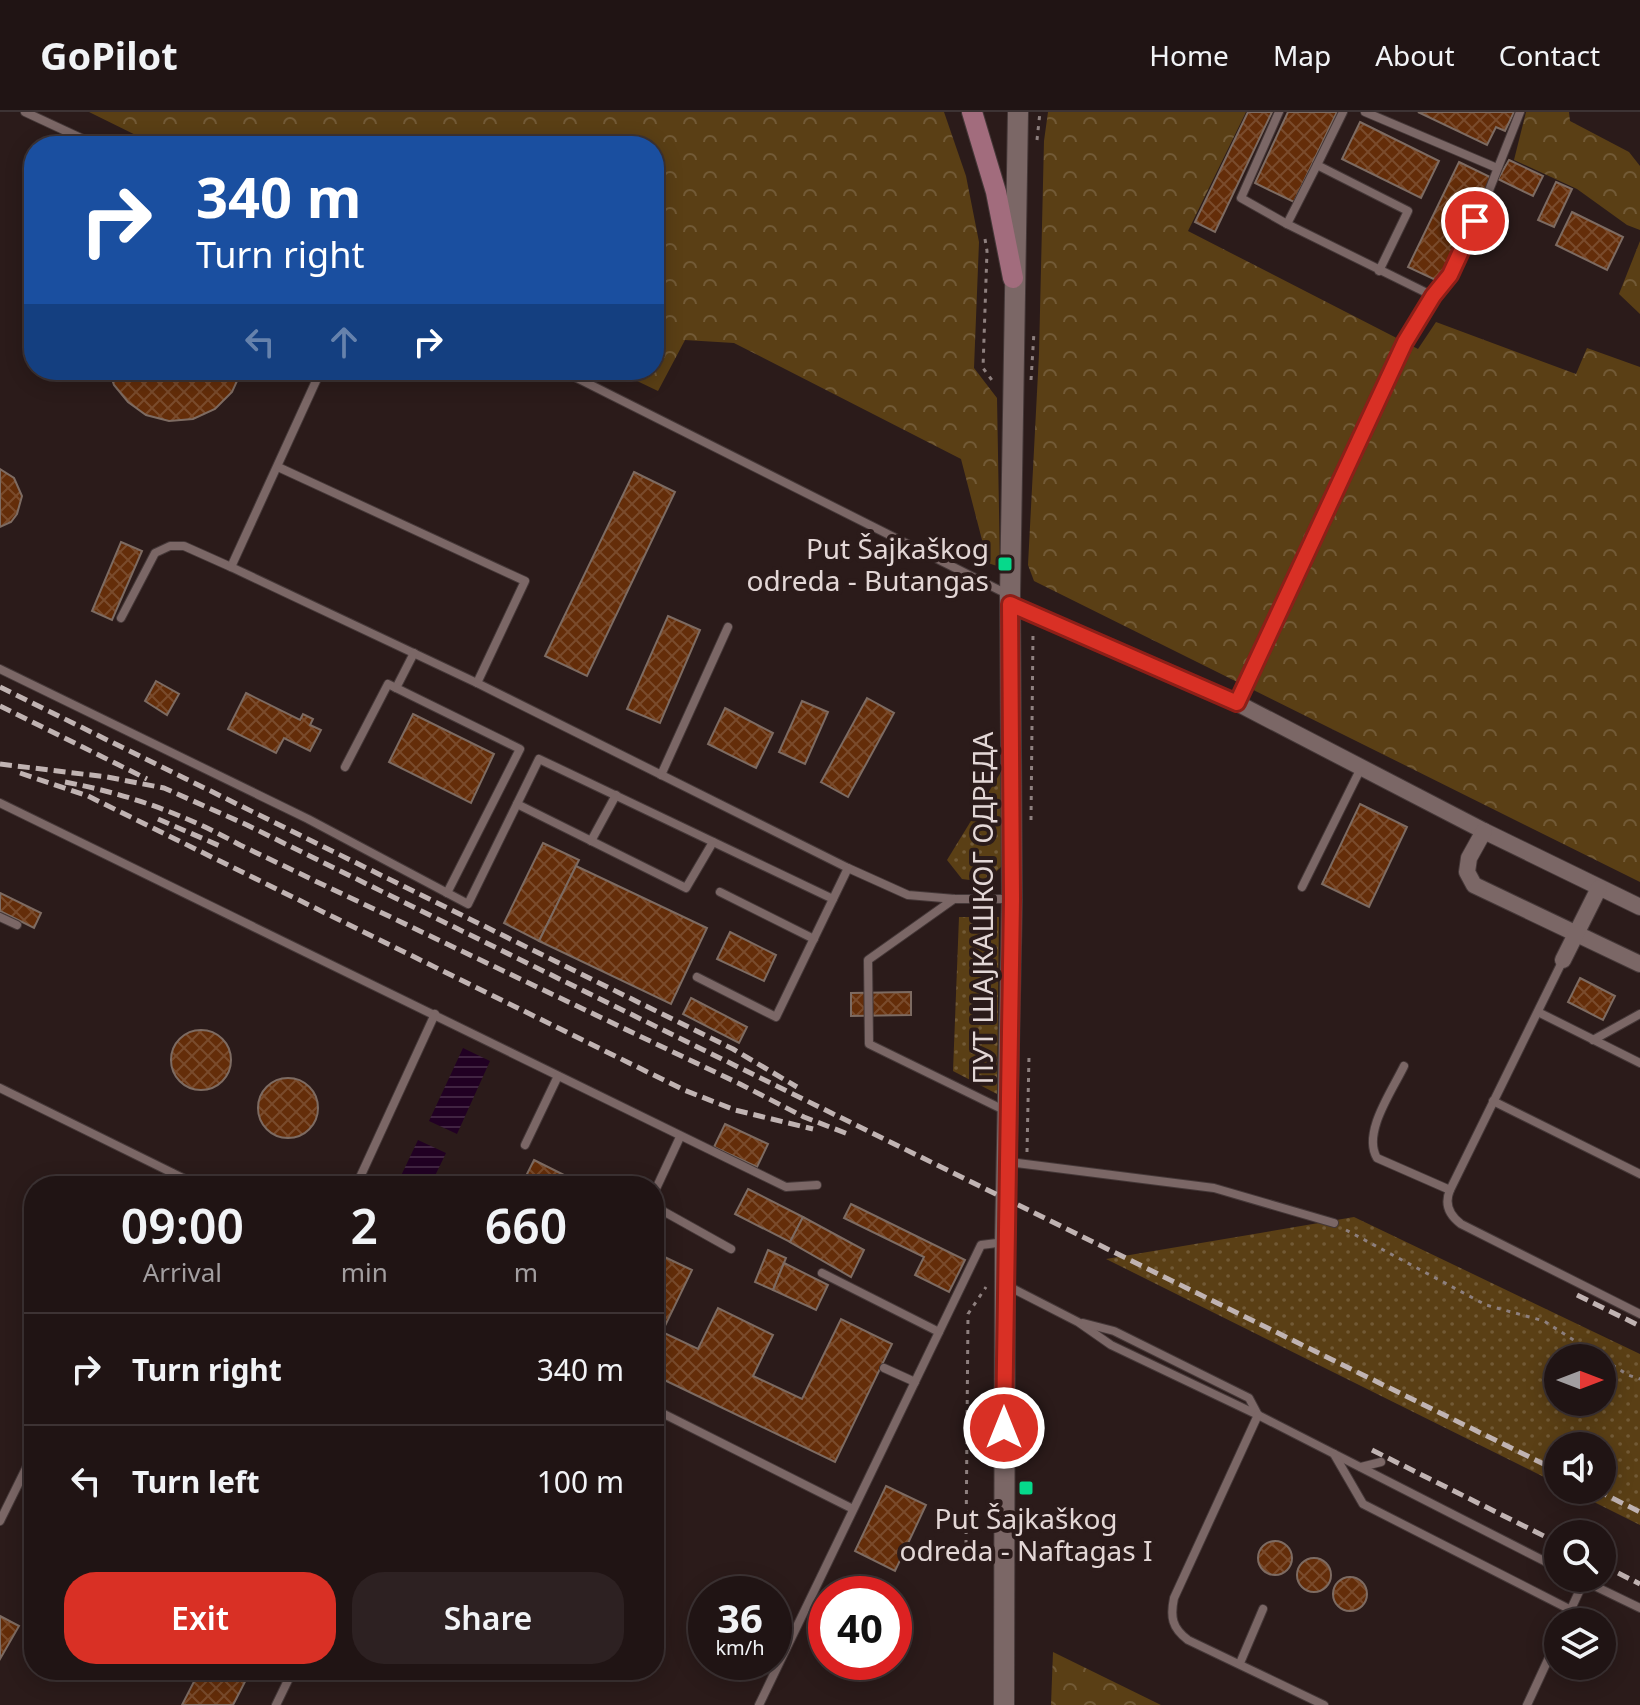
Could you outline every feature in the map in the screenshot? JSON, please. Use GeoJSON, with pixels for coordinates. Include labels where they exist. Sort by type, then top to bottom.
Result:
{"type":"FeatureCollection","features":[{"type":"Feature","properties":{"kind":"main road"},"geometry":{"type":"LineString","coordinates":[[972,112],[996,192],[1013,278]]}},
{"type":"Feature","properties":{"kind":"street","name":"ПУТ ШАЈКАШКОГ ОДРЕДА"},"geometry":{"type":"LineString","coordinates":[[1004,1705],[997,1284],[1005,1242],[1009,1112],[1012,899],[1010,600],[1018,112]]}},
{"type":"Feature","properties":{"kind":"street"},"geometry":{"type":"LineString","coordinates":[[1010,600],[1237,703],[1484,831],[1640,907]]}},
{"type":"Feature","properties":{"kind":"street"},"geometry":{"type":"LineString","coordinates":[[1484,831],[1469,858],[1467,872],[1474,885],[1640,964]]}},
{"type":"Feature","properties":{"kind":"street"},"geometry":{"type":"LineString","coordinates":[[1563,960],[1599,888]]}},
{"type":"Feature","properties":{"kind":"lane"},"geometry":{"type":"LineString","coordinates":[[25,112],[77,136]]}},
{"type":"Feature","properties":{"kind":"lane"},"geometry":{"type":"LineString","coordinates":[[1279,112],[1241,198],[1433,296]]}},
{"type":"Feature","properties":{"kind":"lane"},"geometry":{"type":"LineString","coordinates":[[1287,224],[1343,112]]}},
{"type":"Feature","properties":{"kind":"lane"},"geometry":{"type":"LineString","coordinates":[[1365,112],[1497,168]]}},
{"type":"Feature","properties":{"kind":"lane"},"geometry":{"type":"LineString","coordinates":[[1237,703],[1405,342],[1433,296],[1450,275],[1520,112]]}},
{"type":"Feature","properties":{"kind":"lane"},"geometry":{"type":"LineString","coordinates":[[1317,165],[1408,211],[1379,271]]}},
{"type":"Feature","properties":{"kind":"lane"},"geometry":{"type":"LineString","coordinates":[[231,567],[317,380]]}},
{"type":"Feature","properties":{"kind":"lane"},"geometry":{"type":"LineString","coordinates":[[581,380],[1010,600]]}},
{"type":"Feature","properties":{"kind":"lane"},"geometry":{"type":"LineString","coordinates":[[278,467],[525,581],[477,683]]}},
{"type":"Feature","properties":{"kind":"lane"},"geometry":{"type":"LineString","coordinates":[[121,618],[155,553],[170,546],[184,546],[477,683],[908,895],[1012,899]]}},
{"type":"Feature","properties":{"kind":"lane"},"geometry":{"type":"LineString","coordinates":[[661,775],[728,627]]}},
{"type":"Feature","properties":{"kind":"lane"},"geometry":{"type":"LineString","coordinates":[[396,688],[414,653]]}},
{"type":"Feature","properties":{"kind":"lane"},"geometry":{"type":"LineString","coordinates":[[0,669],[308,819],[468,904],[539,759],[833,899]]}},
{"type":"Feature","properties":{"kind":"lane"},"geometry":{"type":"LineString","coordinates":[[345,767],[388,684],[520,749],[447,893]]}},
{"type":"Feature","properties":{"kind":"lane"},"geometry":{"type":"LineString","coordinates":[[1302,887],[1361,767]]}},
{"type":"Feature","properties":{"kind":"lane"},"geometry":{"type":"LineString","coordinates":[[591,841],[616,795]]}},
{"type":"Feature","properties":{"kind":"lane"},"geometry":{"type":"LineString","coordinates":[[0,803],[786,1187],[817,1185]]}},
{"type":"Feature","properties":{"kind":"lane"},"geometry":{"type":"LineString","coordinates":[[517,804],[686,888],[713,842]]}},
{"type":"Feature","properties":{"kind":"lane"},"geometry":{"type":"LineString","coordinates":[[697,977],[776,1017],[848,868]]}},
{"type":"Feature","properties":{"kind":"lane"},"geometry":{"type":"LineString","coordinates":[[720,892],[814,939]]}},
{"type":"Feature","properties":{"kind":"lane"},"geometry":{"type":"LineString","coordinates":[[955,899],[868,960],[869,1044],[1009,1112]]}},
{"type":"Feature","properties":{"kind":"lane"},"geometry":{"type":"LineString","coordinates":[[0,917],[17,925]]}},
{"type":"Feature","properties":{"kind":"lane"},"geometry":{"type":"LineString","coordinates":[[1563,960],[1450,1190],[1448,1208],[1451,1216],[1461,1224],[1640,1314]]}},
{"type":"Feature","properties":{"kind":"lane"},"geometry":{"type":"LineString","coordinates":[[1538,1012],[1640,1063]]}},
{"type":"Feature","properties":{"kind":"lane"},"geometry":{"type":"LineString","coordinates":[[361,1176],[435,1014]]}},
{"type":"Feature","properties":{"kind":"lane"},"geometry":{"type":"LineString","coordinates":[[1593,1040],[1640,1014]]}},
{"type":"Feature","properties":{"kind":"lane"},"geometry":{"type":"LineString","coordinates":[[1404,1066],[1372,1134],[1372,1149],[1377,1158],[1450,1190]]}},
{"type":"Feature","properties":{"kind":"lane"},"geometry":{"type":"LineString","coordinates":[[525,1145],[558,1076]]}},
{"type":"Feature","properties":{"kind":"lane"},"geometry":{"type":"LineString","coordinates":[[0,1088],[178,1176]]}},
{"type":"Feature","properties":{"kind":"lane"},"geometry":{"type":"LineString","coordinates":[[1493,1101],[1640,1174]]}},
{"type":"Feature","properties":{"kind":"lane"},"geometry":{"type":"LineString","coordinates":[[662,1176],[680,1137]]}},
{"type":"Feature","properties":{"kind":"lane"},"geometry":{"type":"LineString","coordinates":[[1007,1162],[1214,1188],[1334,1223]]}},
{"type":"Feature","properties":{"kind":"lane"},"geometry":{"type":"LineString","coordinates":[[664,1212],[731,1249]]}},
{"type":"Feature","properties":{"kind":"lane"},"geometry":{"type":"LineString","coordinates":[[759,1705],[981,1245],[1005,1242]]}},
{"type":"Feature","properties":{"kind":"lane"},"geometry":{"type":"LineString","coordinates":[[822,1273],[939,1332]]}},
{"type":"Feature","properties":{"kind":"lane"},"geometry":{"type":"LineString","coordinates":[[997,1284],[1078,1322],[1111,1345],[1258,1415],[1544,1561]]}},
{"type":"Feature","properties":{"kind":"lane"},"geometry":{"type":"LineString","coordinates":[[1078,1322],[1114,1331],[1249,1398],[1258,1415]]}},
{"type":"Feature","properties":{"kind":"lane"},"geometry":{"type":"LineString","coordinates":[[884,1368],[915,1382]]}},
{"type":"Feature","properties":{"kind":"lane"},"geometry":{"type":"LineString","coordinates":[[664,1414],[853,1509]]}},
{"type":"Feature","properties":{"kind":"lane"},"geometry":{"type":"LineString","coordinates":[[1258,1415],[1174,1598],[1171,1612],[1174,1626],[1179,1633],[1324,1705]]}},
{"type":"Feature","properties":{"kind":"lane"},"geometry":{"type":"LineString","coordinates":[[1333,1453],[1363,1504],[1567,1608]]}},
{"type":"Feature","properties":{"kind":"lane"},"geometry":{"type":"LineString","coordinates":[[1361,1467],[1381,1462]]}},
{"type":"Feature","properties":{"kind":"lane"},"geometry":{"type":"LineString","coordinates":[[0,1521],[3,1506],[24,1469]]}},
{"type":"Feature","properties":{"kind":"lane"},"geometry":{"type":"LineString","coordinates":[[1607,1592],[1640,1608]]}},
{"type":"Feature","properties":{"kind":"lane"},"geometry":{"type":"LineString","coordinates":[[1240,1663],[1263,1609]]}},
{"type":"Feature","properties":{"kind":"lane"},"geometry":{"type":"LineString","coordinates":[[1527,1705],[1544,1668]]}},
{"type":"Feature","properties":{"kind":"lane"},"geometry":{"type":"LineString","coordinates":[[276,1705],[287,1680]]}},
{"type":"Feature","properties":{"kind":"path"},"geometry":{"type":"LineString","coordinates":[[985,239],[983,368],[1013,409]]}},
{"type":"Feature","properties":{"kind":"path"},"geometry":{"type":"LineString","coordinates":[[1334,1223],[1486,1305],[1544,1321],[1628,1375],[1640,1379]]}},
{"type":"Feature","properties":{"kind":"path"},"geometry":{"type":"LineString","coordinates":[[966,1544],[968,1314],[997,1284]]}},
{"type":"Feature","properties":{"kind":"green space"},"geometry":{"type":"Polygon","coordinates":[[[89,112],[944,112],[966,176],[979,242],[974,368],[997,398],[1000,567],[988,563],[961,459],[734,343],[685,340],[664,380],[664,136],[138,136],[89,112]]]}},
{"type":"Feature","properties":{"kind":"green space"},"geometry":{"type":"Polygon","coordinates":[[[1048,112],[1246,112],[1188,231],[1418,349],[1436,322],[1576,374],[1587,348],[1640,367],[1640,882],[1034,581],[1028,565],[1039,354],[1044,141],[1048,112]]]}},
{"type":"Feature","properties":{"kind":"green space"},"geometry":{"type":"Polygon","coordinates":[[[1526,112],[1569,112],[1570,121],[1629,152],[1640,166],[1640,230],[1627,225],[1577,189],[1514,160],[1526,112]]]}},
{"type":"Feature","properties":{"kind":"green space"},"geometry":{"type":"Polygon","coordinates":[[[1640,241],[1640,314],[1619,294],[1640,241]]]}},
{"type":"Feature","properties":{"kind":"green space"},"geometry":{"type":"Polygon","coordinates":[[[635,380],[664,380],[658,391],[635,380]]]}},
{"type":"Feature","properties":{"kind":"green space"},"geometry":{"type":"Polygon","coordinates":[[[1001,772],[1001,867],[985,882],[962,879],[947,860],[1001,772]]]}},
{"type":"Feature","properties":{"kind":"green space"},"geometry":{"type":"Polygon","coordinates":[[[959,917],[999,917],[997,1094],[953,1071],[959,917]]]}},
{"type":"Feature","properties":{"kind":"green space"},"geometry":{"type":"Polygon","coordinates":[[[1354,1217],[1640,1354],[1640,1525],[1598,1504],[1616,1504],[1616,1432],[1544,1432],[1544,1477],[1106,1259],[1354,1217]]]}},
{"type":"Feature","properties":{"kind":"green space"},"geometry":{"type":"Polygon","coordinates":[[[1053,1652],[1161,1705],[1051,1705],[1053,1652]]]}},
{"type":"Feature","properties":{"kind":"shaded area"},"geometry":{"type":"Polygon","coordinates":[[[463,1048],[490,1061],[457,1134],[429,1121],[463,1048]]]}},
{"type":"Feature","properties":{"kind":"shaded area"},"geometry":{"type":"Polygon","coordinates":[[[418,1140],[446,1153],[435,1176],[401,1176],[418,1140]]]}},
{"type":"Feature","properties":{"kind":"building"},"geometry":{"type":"Polygon","coordinates":[[[1248,112],[1272,112],[1215,232],[1195,222],[1248,112]]]}},
{"type":"Feature","properties":{"kind":"building"},"geometry":{"type":"Polygon","coordinates":[[[1288,112],[1337,112],[1294,202],[1255,183],[1288,112]]]}},
{"type":"Feature","properties":{"kind":"building"},"geometry":{"type":"Polygon","coordinates":[[[1418,112],[1514,112],[1505,131],[1496,127],[1487,145],[1418,112]]]}},
{"type":"Feature","properties":{"kind":"building"},"geometry":{"type":"Polygon","coordinates":[[[1360,122],[1439,161],[1421,198],[1342,159],[1360,122]]]}},
{"type":"Feature","properties":{"kind":"building"},"geometry":{"type":"Polygon","coordinates":[[[1509,160],[1543,176],[1533,196],[1498,179],[1509,160]]]}},
{"type":"Feature","properties":{"kind":"building"},"geometry":{"type":"Polygon","coordinates":[[[1459,162],[1492,178],[1442,283],[1408,267],[1459,162]]]}},
{"type":"Feature","properties":{"kind":"building"},"geometry":{"type":"Polygon","coordinates":[[[1556,182],[1572,189],[1554,227],[1538,220],[1556,182]]]}},
{"type":"Feature","properties":{"kind":"building"},"geometry":{"type":"Polygon","coordinates":[[[1572,212],[1623,237],[1607,270],[1556,245],[1572,212]]]}},
{"type":"Feature","properties":{"kind":"building"},"geometry":{"type":"Polygon","coordinates":[[[112,380],[237,380],[232,392],[215,409],[193,419],[169,421],[146,415],[128,402],[112,380]]]}},
{"type":"Feature","properties":{"kind":"building"},"geometry":{"type":"Polygon","coordinates":[[[0,469],[14,478],[22,496],[17,514],[11,522],[0,527],[0,469]]]}},
{"type":"Feature","properties":{"kind":"building"},"geometry":{"type":"Polygon","coordinates":[[[634,472],[675,492],[587,676],[545,656],[634,472]]]}},
{"type":"Feature","properties":{"kind":"building"},"geometry":{"type":"Polygon","coordinates":[[[121,542],[142,551],[112,620],[92,611],[121,542]]]}},
{"type":"Feature","properties":{"kind":"building"},"geometry":{"type":"Polygon","coordinates":[[[668,616],[700,630],[660,723],[627,709],[668,616]]]}},
{"type":"Feature","properties":{"kind":"building"},"geometry":{"type":"Polygon","coordinates":[[[156,681],[179,694],[167,715],[145,701],[156,681]]]}},
{"type":"Feature","properties":{"kind":"building"},"geometry":{"type":"Polygon","coordinates":[[[246,693],[300,720],[303,714],[313,719],[310,725],[321,730],[310,751],[284,738],[276,753],[228,729],[246,693]]]}},
{"type":"Feature","properties":{"kind":"building"},"geometry":{"type":"Polygon","coordinates":[[[867,698],[894,713],[848,797],[821,782],[867,698]]]}},
{"type":"Feature","properties":{"kind":"building"},"geometry":{"type":"Polygon","coordinates":[[[802,701],[828,712],[805,764],[779,752],[802,701]]]}},
{"type":"Feature","properties":{"kind":"building"},"geometry":{"type":"Polygon","coordinates":[[[725,708],[773,733],[756,768],[708,744],[725,708]]]}},
{"type":"Feature","properties":{"kind":"building"},"geometry":{"type":"Polygon","coordinates":[[[413,714],[494,754],[471,803],[389,762],[413,714]]]}},
{"type":"Feature","properties":{"kind":"building"},"geometry":{"type":"Polygon","coordinates":[[[1360,804],[1407,827],[1369,907],[1322,884],[1360,804]]]}},
{"type":"Feature","properties":{"kind":"building"},"geometry":{"type":"Polygon","coordinates":[[[543,843],[579,860],[539,941],[504,923],[543,843]]]}},
{"type":"Feature","properties":{"kind":"building"},"geometry":{"type":"Polygon","coordinates":[[[576,866],[707,928],[671,1004],[539,941],[576,866]]]}},
{"type":"Feature","properties":{"kind":"building"},"geometry":{"type":"Polygon","coordinates":[[[0,893],[41,913],[34,928],[0,911],[0,893]]]}},
{"type":"Feature","properties":{"kind":"building"},"geometry":{"type":"Polygon","coordinates":[[[730,932],[776,955],[764,981],[717,959],[730,932]]]}},
{"type":"Feature","properties":{"kind":"building"},"geometry":{"type":"Polygon","coordinates":[[[1580,978],[1615,996],[1603,1020],[1568,1002],[1580,978]]]}},
{"type":"Feature","properties":{"kind":"building"},"geometry":{"type":"Polygon","coordinates":[[[911,992],[911,1015],[851,1016],[851,993],[911,992]]]}},
{"type":"Feature","properties":{"kind":"building"},"geometry":{"type":"Polygon","coordinates":[[[691,998],[747,1027],[739,1043],[683,1014],[691,998]]]}},
{"type":"Feature","properties":{"kind":"building"},"geometry":{"type":"Polygon","coordinates":[[[201,1030],[222,1039],[231,1060],[222,1081],[201,1090],[180,1081],[171,1060],[180,1039],[201,1030]]]}},
{"type":"Feature","properties":{"kind":"building"},"geometry":{"type":"Polygon","coordinates":[[[288,1078],[309,1087],[318,1108],[309,1129],[288,1138],[267,1129],[258,1108],[267,1087],[288,1078]]]}},
{"type":"Feature","properties":{"kind":"building"},"geometry":{"type":"Polygon","coordinates":[[[725,1124],[768,1144],[757,1167],[714,1147],[725,1124]]]}},
{"type":"Feature","properties":{"kind":"building"},"geometry":{"type":"Polygon","coordinates":[[[534,1160],[566,1176],[526,1176],[534,1160]]]}},
{"type":"Feature","properties":{"kind":"building"},"geometry":{"type":"Polygon","coordinates":[[[748,1189],[803,1217],[790,1242],[735,1214],[748,1189]]]}},
{"type":"Feature","properties":{"kind":"building"},"geometry":{"type":"Polygon","coordinates":[[[851,1204],[965,1260],[949,1292],[915,1275],[924,1257],[844,1218],[851,1204]]]}},
{"type":"Feature","properties":{"kind":"building"},"geometry":{"type":"Polygon","coordinates":[[[803,1217],[864,1250],[851,1277],[790,1242],[803,1217]]]}},
{"type":"Feature","properties":{"kind":"building"},"geometry":{"type":"Polygon","coordinates":[[[768,1250],[786,1258],[773,1290],[755,1282],[768,1250]]]}},
{"type":"Feature","properties":{"kind":"building"},"geometry":{"type":"Polygon","coordinates":[[[664,1257],[692,1270],[664,1328],[664,1257]]]}},
{"type":"Feature","properties":{"kind":"building"},"geometry":{"type":"Polygon","coordinates":[[[784,1263],[828,1285],[816,1310],[773,1290],[784,1263]]]}},
{"type":"Feature","properties":{"kind":"building"},"geometry":{"type":"Polygon","coordinates":[[[718,1308],[773,1335],[753,1376],[802,1399],[841,1319],[892,1344],[835,1462],[664,1380],[664,1333],[698,1349],[718,1308]]]}},
{"type":"Feature","properties":{"kind":"building"},"geometry":{"type":"Polygon","coordinates":[[[886,1486],[926,1505],[895,1571],[855,1551],[886,1486]]]}},
{"type":"Feature","properties":{"kind":"building"},"geometry":{"type":"Polygon","coordinates":[[[1275,1541],[1287,1546],[1292,1558],[1287,1570],[1275,1575],[1263,1570],[1258,1558],[1263,1546],[1275,1541]]]}},
{"type":"Feature","properties":{"kind":"building"},"geometry":{"type":"Polygon","coordinates":[[[1314,1558],[1326,1563],[1331,1575],[1326,1587],[1314,1592],[1302,1587],[1297,1575],[1302,1563],[1314,1558]]]}},
{"type":"Feature","properties":{"kind":"building"},"geometry":{"type":"Polygon","coordinates":[[[1350,1577],[1362,1582],[1367,1594],[1362,1606],[1350,1611],[1338,1606],[1333,1594],[1338,1582],[1350,1577]]]}},
{"type":"Feature","properties":{"kind":"building"},"geometry":{"type":"Polygon","coordinates":[[[0,1616],[19,1626],[0,1659],[0,1616]]]}},
{"type":"Feature","properties":{"kind":"building"},"geometry":{"type":"Polygon","coordinates":[[[195,1680],[246,1680],[233,1705],[182,1705],[195,1680]]]}},
{"type":"Feature","properties":{"kind":"railway"},"geometry":{"type":"LineString","coordinates":[[0,687],[733,1049],[797,1087]]}},
{"type":"Feature","properties":{"kind":"railway"},"geometry":{"type":"LineString","coordinates":[[0,706],[147,779]]}},
{"type":"Feature","properties":{"kind":"railway"},"geometry":{"type":"LineString","coordinates":[[0,764],[107,777],[164,788],[247,825],[1544,1464]]}},
{"type":"Feature","properties":{"kind":"railway"},"geometry":{"type":"LineString","coordinates":[[20,773],[88,796],[684,1090],[735,1110],[813,1129]]}},
{"type":"Feature","properties":{"kind":"railway"},"geometry":{"type":"LineString","coordinates":[[65,782],[133,799],[198,824],[804,1117],[848,1134]]}},
{"type":"Feature","properties":{"kind":"railway"},"geometry":{"type":"LineString","coordinates":[[158,819],[220,846]]}},
{"type":"Feature","properties":{"kind":"railway"},"geometry":{"type":"LineString","coordinates":[[1577,1295],[1640,1326]]}},
{"type":"Feature","properties":{"kind":"railway"},"geometry":{"type":"LineString","coordinates":[[1372,1450],[1544,1536]]}},
{"type":"Feature","properties":{"kind":"railway"},"geometry":{"type":"LineString","coordinates":[[1616,1500],[1640,1512]]}},
{"type":"Feature","properties":{"kind":"railway"},"geometry":{"type":"LineString","coordinates":[[1616,1572],[1640,1584]]}},
{"type":"Feature","properties":{"kind":"place","name":"Put Šajkaškog odreda - Butangas"},"geometry":{"type":"Point","coordinates":[1005,564]}},
{"type":"Feature","properties":{"kind":"place","name":"Put Šajkaškog odreda - Naftagas I"},"geometry":{"type":"Point","coordinates":[1026,1488]}},
{"type":"Feature","properties":{"kind":"route"},"geometry":{"type":"LineString","coordinates":[[1004,1428],[1012,899],[1010,604],[1237,703],[1405,342],[1433,296],[1450,275],[1475,221]]}}]}
